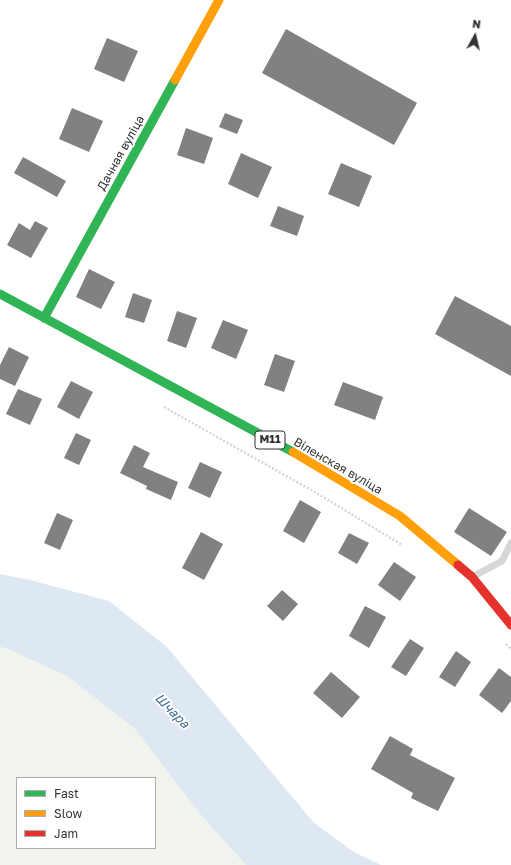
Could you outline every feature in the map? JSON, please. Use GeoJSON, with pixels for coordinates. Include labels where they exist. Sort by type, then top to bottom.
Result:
{"type":"FeatureCollection","features":[{"type":"Feature","properties":{"kind":"main road","name":"Дачная вуліца"},"geometry":{"type":"LineString","coordinates":[[44,318],[219,0]]}},
{"type":"Feature","properties":{"kind":"main road","name":"Віленская вуліца"},"geometry":{"type":"LineString","coordinates":[[0,294],[303,458],[400,516],[472,577],[511,625]]}},
{"type":"Feature","properties":{"kind":"lane"},"geometry":{"type":"LineString","coordinates":[[472,577],[502,561],[511,543]]}},
{"type":"Feature","properties":{"kind":"path"},"geometry":{"type":"LineString","coordinates":[[161,405],[320,495],[408,548]]}},
{"type":"Feature","properties":{"kind":"path"},"geometry":{"type":"LineString","coordinates":[[506,643],[511,649]]}},
{"type":"Feature","properties":{"kind":"shaded area"},"geometry":{"type":"Polygon","coordinates":[[[0,647],[67,676],[134,728],[201,815],[246,865],[0,865],[0,647]]]}},
{"type":"Feature","properties":{"kind":"water","name":"Шчара"},"geometry":{"type":"Polygon","coordinates":[[[0,574],[30,580],[109,601],[167,647],[314,823],[354,852],[381,865],[246,865],[201,815],[134,728],[67,676],[0,647],[0,574]]]}},
{"type":"Feature","properties":{"kind":"building"},"geometry":{"type":"Polygon","coordinates":[[[286,29],[417,103],[394,145],[262,73],[286,29]]]}},
{"type":"Feature","properties":{"kind":"building"},"geometry":{"type":"Polygon","coordinates":[[[107,38],[138,51],[124,82],[94,69],[107,38]]]}},
{"type":"Feature","properties":{"kind":"building"},"geometry":{"type":"Polygon","coordinates":[[[72,108],[103,121],[89,152],[59,139],[72,108]]]}},
{"type":"Feature","properties":{"kind":"building"},"geometry":{"type":"Polygon","coordinates":[[[225,113],[243,120],[237,134],[219,127],[225,113]]]}},
{"type":"Feature","properties":{"kind":"building"},"geometry":{"type":"Polygon","coordinates":[[[186,128],[213,138],[204,164],[177,155],[186,128]]]}},
{"type":"Feature","properties":{"kind":"building"},"geometry":{"type":"Polygon","coordinates":[[[241,153],[272,167],[258,198],[228,184],[241,153]]]}},
{"type":"Feature","properties":{"kind":"building"},"geometry":{"type":"Polygon","coordinates":[[[23,157],[66,181],[57,197],[14,173],[23,157]]]}},
{"type":"Feature","properties":{"kind":"building"},"geometry":{"type":"Polygon","coordinates":[[[341,163],[372,176],[359,207],[328,194],[341,163]]]}},
{"type":"Feature","properties":{"kind":"building"},"geometry":{"type":"Polygon","coordinates":[[[278,206],[304,216],[297,236],[270,226],[278,206]]]}},
{"type":"Feature","properties":{"kind":"building"},"geometry":{"type":"Polygon","coordinates":[[[35,221],[48,228],[31,258],[7,245],[19,223],[30,230],[35,221]]]}},
{"type":"Feature","properties":{"kind":"building"},"geometry":{"type":"Polygon","coordinates":[[[89,269],[115,282],[101,309],[76,297],[89,269]]]}},
{"type":"Feature","properties":{"kind":"building"},"geometry":{"type":"Polygon","coordinates":[[[133,293],[152,300],[144,323],[125,317],[133,293]]]}},
{"type":"Feature","properties":{"kind":"building"},"geometry":{"type":"Polygon","coordinates":[[[455,296],[511,326],[511,376],[435,334],[455,296]]]}},
{"type":"Feature","properties":{"kind":"building"},"geometry":{"type":"Polygon","coordinates":[[[177,311],[197,318],[186,348],[167,341],[177,311]]]}},
{"type":"Feature","properties":{"kind":"building"},"geometry":{"type":"Polygon","coordinates":[[[223,320],[248,330],[236,359],[211,348],[223,320]]]}},
{"type":"Feature","properties":{"kind":"building"},"geometry":{"type":"Polygon","coordinates":[[[9,347],[29,357],[15,386],[0,379],[0,365],[9,347]]]}},
{"type":"Feature","properties":{"kind":"building"},"geometry":{"type":"Polygon","coordinates":[[[275,354],[295,361],[284,392],[264,385],[275,354]]]}},
{"type":"Feature","properties":{"kind":"building"},"geometry":{"type":"Polygon","coordinates":[[[71,381],[93,392],[79,419],[57,407],[71,381]]]}},
{"type":"Feature","properties":{"kind":"building"},"geometry":{"type":"Polygon","coordinates":[[[343,382],[383,397],[375,420],[334,405],[343,382]]]}},
{"type":"Feature","properties":{"kind":"building"},"geometry":{"type":"Polygon","coordinates":[[[18,389],[42,399],[30,425],[6,414],[18,389]]]}},
{"type":"Feature","properties":{"kind":"building"},"geometry":{"type":"Polygon","coordinates":[[[76,433],[91,440],[79,465],[64,458],[76,433]]]}},
{"type":"Feature","properties":{"kind":"building"},"geometry":{"type":"Polygon","coordinates":[[[134,445],[150,453],[143,467],[178,482],[171,500],[146,489],[147,486],[120,473],[134,445]]]}},
{"type":"Feature","properties":{"kind":"building"},"geometry":{"type":"Polygon","coordinates":[[[200,462],[222,472],[210,498],[188,488],[200,462]]]}},
{"type":"Feature","properties":{"kind":"building"},"geometry":{"type":"Polygon","coordinates":[[[300,500],[321,512],[304,543],[283,531],[300,500]]]}},
{"type":"Feature","properties":{"kind":"building"},"geometry":{"type":"Polygon","coordinates":[[[469,508],[507,532],[491,556],[454,532],[469,508]]]}},
{"type":"Feature","properties":{"kind":"building"},"geometry":{"type":"Polygon","coordinates":[[[57,513],[73,520],[60,550],[44,543],[57,513]]]}},
{"type":"Feature","properties":{"kind":"building"},"geometry":{"type":"Polygon","coordinates":[[[201,532],[223,544],[204,580],[182,568],[201,532]]]}},
{"type":"Feature","properties":{"kind":"building"},"geometry":{"type":"Polygon","coordinates":[[[349,533],[369,543],[357,564],[338,553],[349,533]]]}},
{"type":"Feature","properties":{"kind":"building"},"geometry":{"type":"Polygon","coordinates":[[[394,562],[416,577],[400,601],[378,585],[394,562]]]}},
{"type":"Feature","properties":{"kind":"building"},"geometry":{"type":"Polygon","coordinates":[[[282,590],[298,604],[283,621],[267,606],[282,590]]]}},
{"type":"Feature","properties":{"kind":"building"},"geometry":{"type":"Polygon","coordinates":[[[365,606],[386,617],[369,648],[349,636],[365,606]]]}},
{"type":"Feature","properties":{"kind":"building"},"geometry":{"type":"Polygon","coordinates":[[[410,639],[424,648],[406,676],[391,667],[410,639]]]}},
{"type":"Feature","properties":{"kind":"building"},"geometry":{"type":"Polygon","coordinates":[[[456,651],[471,662],[455,687],[439,677],[456,651]]]}},
{"type":"Feature","properties":{"kind":"building"},"geometry":{"type":"Polygon","coordinates":[[[499,668],[511,677],[511,701],[502,713],[479,695],[499,668]]]}},
{"type":"Feature","properties":{"kind":"building"},"geometry":{"type":"Polygon","coordinates":[[[331,672],[360,697],[342,718],[313,693],[331,672]]]}},
{"type":"Feature","properties":{"kind":"building"},"geometry":{"type":"Polygon","coordinates":[[[390,736],[413,749],[410,755],[455,778],[438,811],[411,798],[413,793],[371,769],[390,736]]]}},
{"type":"Feature","properties":{"kind":"traffic: fast"},"geometry":{"type":"LineString","coordinates":[[44,318],[175,80]]}},
{"type":"Feature","properties":{"kind":"traffic: fast"},"geometry":{"type":"LineString","coordinates":[[0,294],[293,452]]}},
{"type":"Feature","properties":{"kind":"traffic: slow"},"geometry":{"type":"LineString","coordinates":[[175,80],[219,0]]}},
{"type":"Feature","properties":{"kind":"traffic: slow"},"geometry":{"type":"LineString","coordinates":[[293,452],[400,516],[458,565]]}},
{"type":"Feature","properties":{"kind":"traffic: jam"},"geometry":{"type":"LineString","coordinates":[[458,565],[472,577],[511,625]]}}]}
